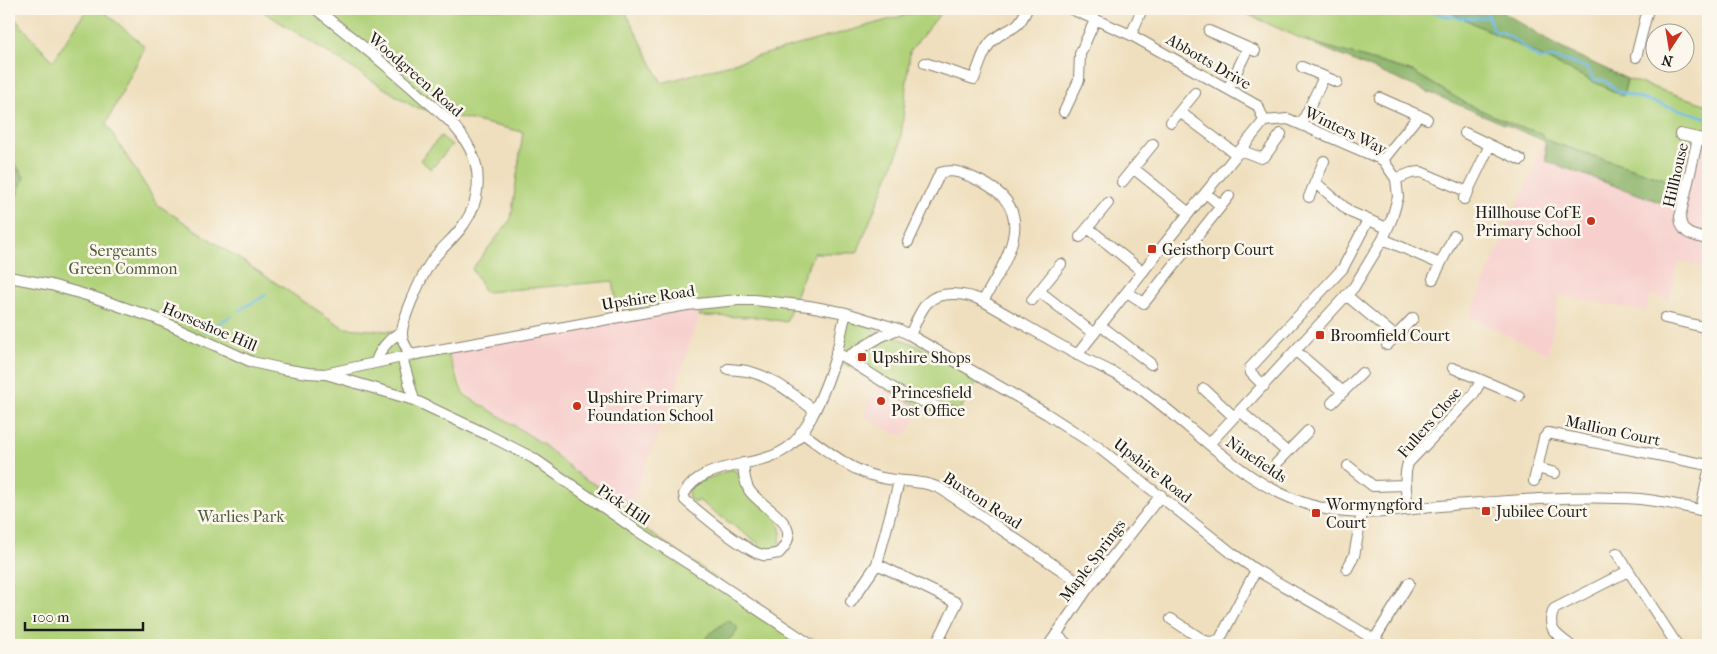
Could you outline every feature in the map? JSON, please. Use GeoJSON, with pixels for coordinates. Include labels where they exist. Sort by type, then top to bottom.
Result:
{"type":"FeatureCollection","features":[{"type":"Feature","properties":{"kind":"street","name":"Woodgreen Road"},"geometry":{"type":"LineString","coordinates":[[316,9],[445,116],[470,148],[477,164],[478,184],[476,197],[465,224],[428,265],[407,312],[401,332],[383,348],[376,362]]}},
{"type":"Feature","properties":{"kind":"street"},"geometry":{"type":"LineString","coordinates":[[925,64],[974,79],[987,47],[998,36],[1016,27],[1022,21],[1027,9]]}},
{"type":"Feature","properties":{"kind":"street","name":"Abbotts Drive"},"geometry":{"type":"LineString","coordinates":[[1071,9],[1131,35],[1258,106],[1264,121]]}},
{"type":"Feature","properties":{"kind":"street"},"geometry":{"type":"LineString","coordinates":[[1131,35],[1142,9]]}},
{"type":"Feature","properties":{"kind":"street"},"geometry":{"type":"LineString","coordinates":[[1636,56],[1646,9]]}},
{"type":"Feature","properties":{"kind":"street"},"geometry":{"type":"LineString","coordinates":[[1064,112],[1079,80],[1080,54],[1095,20]]}},
{"type":"Feature","properties":{"kind":"street"},"geometry":{"type":"LineString","coordinates":[[1209,31],[1251,50],[1228,89]]}},
{"type":"Feature","properties":{"kind":"street"},"geometry":{"type":"LineString","coordinates":[[1302,67],[1337,82]]}},
{"type":"Feature","properties":{"kind":"street"},"geometry":{"type":"LineString","coordinates":[[1302,124],[1324,77]]}},
{"type":"Feature","properties":{"kind":"street"},"geometry":{"type":"LineString","coordinates":[[1170,122],[1195,94]]}},
{"type":"Feature","properties":{"kind":"street"},"geometry":{"type":"LineString","coordinates":[[1380,98],[1423,117],[1383,160]]}},
{"type":"Feature","properties":{"kind":"street"},"geometry":{"type":"LineString","coordinates":[[1180,112],[1238,152],[1261,158],[1265,156],[1281,134]]}},
{"type":"Feature","properties":{"kind":"street","name":"Winters Way"},"geometry":{"type":"LineString","coordinates":[[1264,121],[1288,119],[1302,124],[1383,160],[1396,179]]}},
{"type":"Feature","properties":{"kind":"street"},"geometry":{"type":"LineString","coordinates":[[1077,355],[1264,121]]}},
{"type":"Feature","properties":{"kind":"street"},"geometry":{"type":"LineString","coordinates":[[1465,133],[1521,160]]}},
{"type":"Feature","properties":{"kind":"street"},"geometry":{"type":"LineString","coordinates":[[1680,134],[1703,139]]}},
{"type":"Feature","properties":{"kind":"street","name":"Hillhouse"},"geometry":{"type":"LineString","coordinates":[[1703,139],[1680,217],[1684,231],[1690,235],[1708,239]]}},
{"type":"Feature","properties":{"kind":"street"},"geometry":{"type":"LineString","coordinates":[[1122,182],[1153,144]]}},
{"type":"Feature","properties":{"kind":"street"},"geometry":{"type":"LineString","coordinates":[[1209,444],[1354,287],[1383,239],[1398,197],[1396,179],[1411,173],[1421,172],[1466,196],[1490,145]]}},
{"type":"Feature","properties":{"kind":"street"},"geometry":{"type":"LineString","coordinates":[[1309,197],[1324,161]]}},
{"type":"Feature","properties":{"kind":"street"},"geometry":{"type":"LineString","coordinates":[[1133,168],[1189,213]]}},
{"type":"Feature","properties":{"kind":"street"},"geometry":{"type":"LineString","coordinates":[[908,242],[940,173],[955,170],[993,187],[1008,201],[1015,224],[1015,234],[1007,259],[983,301]]}},
{"type":"Feature","properties":{"kind":"street"},"geometry":{"type":"LineString","coordinates":[[1315,182],[1350,212],[1387,228]]}},
{"type":"Feature","properties":{"kind":"street"},"geometry":{"type":"LineString","coordinates":[[1206,193],[1221,206]]}},
{"type":"Feature","properties":{"kind":"street"},"geometry":{"type":"LineString","coordinates":[[1127,292],[1144,304],[1229,196]]}},
{"type":"Feature","properties":{"kind":"street"},"geometry":{"type":"LineString","coordinates":[[1080,237],[1108,203]]}},
{"type":"Feature","properties":{"kind":"street"},"geometry":{"type":"LineString","coordinates":[[1264,386],[1251,373],[1250,368],[1343,268],[1368,220]]}},
{"type":"Feature","properties":{"kind":"street"},"geometry":{"type":"LineString","coordinates":[[1088,228],[1143,272]]}},
{"type":"Feature","properties":{"kind":"street"},"geometry":{"type":"LineString","coordinates":[[1433,279],[1454,236]]}},
{"type":"Feature","properties":{"kind":"street"},"geometry":{"type":"LineString","coordinates":[[1383,239],[1440,264]]}},
{"type":"Feature","properties":{"kind":"street"},"geometry":{"type":"LineString","coordinates":[[1032,300],[1061,264]]}},
{"type":"Feature","properties":{"kind":"street","name":"Horseshoe Hill"},"geometry":{"type":"LineString","coordinates":[[9,277],[93,297],[146,315],[252,362],[283,369],[325,374],[407,356]]}},
{"type":"Feature","properties":{"kind":"street"},"geometry":{"type":"LineString","coordinates":[[1039,291],[1151,364]]}},
{"type":"Feature","properties":{"kind":"street","name":"Ninefields"},"geometry":{"type":"LineString","coordinates":[[910,335],[922,310],[933,298],[963,294],[983,301],[1077,355],[1142,389],[1235,466],[1267,487],[1298,502],[1325,509],[1362,513],[1386,513],[1449,505],[1511,501],[1619,498],[1659,501],[1705,511]]}},
{"type":"Feature","properties":{"kind":"street"},"geometry":{"type":"LineString","coordinates":[[1346,295],[1395,336]]}},
{"type":"Feature","properties":{"kind":"street","name":"Upshire Road"},"geometry":{"type":"LineString","coordinates":[[407,356],[687,305],[721,301],[754,300],[809,306],[846,313],[898,329],[910,335],[1047,414],[1098,448],[1256,570],[1378,643]]}},
{"type":"Feature","properties":{"kind":"street"},"geometry":{"type":"LineString","coordinates":[[743,463],[744,478],[749,490],[756,498],[776,513],[786,525],[787,540],[784,548],[779,553],[764,555],[747,548],[701,515],[685,500],[684,494],[686,489],[701,477],[743,463],[759,461],[791,445],[802,432],[814,410],[833,366],[846,313]]}},
{"type":"Feature","properties":{"kind":"street"},"geometry":{"type":"LineString","coordinates":[[1387,345],[1413,318]]}},
{"type":"Feature","properties":{"kind":"street"},"geometry":{"type":"LineString","coordinates":[[1666,318],[1708,328]]}},
{"type":"Feature","properties":{"kind":"street"},"geometry":{"type":"LineString","coordinates":[[847,357],[880,337],[898,329]]}},
{"type":"Feature","properties":{"kind":"street"},"geometry":{"type":"LineString","coordinates":[[401,332],[414,400]]}},
{"type":"Feature","properties":{"kind":"street"},"geometry":{"type":"LineString","coordinates":[[1296,351],[1343,392]]}},
{"type":"Feature","properties":{"kind":"street"},"geometry":{"type":"LineString","coordinates":[[836,352],[847,357],[882,382],[901,392],[943,409],[954,410]]}},
{"type":"Feature","properties":{"kind":"street","name":"Fullers Close"},"geometry":{"type":"LineString","coordinates":[[1453,368],[1519,396]]}},
{"type":"Feature","properties":{"kind":"street"},"geometry":{"type":"LineString","coordinates":[[728,369],[750,371],[760,375],[782,387],[814,410]]}},
{"type":"Feature","properties":{"kind":"street"},"geometry":{"type":"LineString","coordinates":[[1332,403],[1362,373]]}},
{"type":"Feature","properties":{"kind":"street","name":"Pick Hill"},"geometry":{"type":"LineString","coordinates":[[325,374],[414,400],[533,458],[636,530],[811,645]]}},
{"type":"Feature","properties":{"kind":"street","name":"Fullers Close"},"geometry":{"type":"LineString","coordinates":[[1408,510],[1406,469],[1408,463],[1473,395],[1481,380]]}},
{"type":"Feature","properties":{"kind":"street"},"geometry":{"type":"LineString","coordinates":[[1204,389],[1287,452]]}},
{"type":"Feature","properties":{"kind":"street"},"geometry":{"type":"LineString","coordinates":[[1276,464],[1308,431]]}},
{"type":"Feature","properties":{"kind":"street","name":"Buxton Road"},"geometry":{"type":"LineString","coordinates":[[802,432],[849,465],[872,475],[899,482],[931,483],[1088,588]]}},
{"type":"Feature","properties":{"kind":"street","name":"Mallion Court"},"geometry":{"type":"LineString","coordinates":[[1534,481],[1544,438],[1548,433],[1708,465]]}},
{"type":"Feature","properties":{"kind":"street","name":"Fullers Close"},"geometry":{"type":"LineString","coordinates":[[1348,466],[1373,486],[1406,485]]}},
{"type":"Feature","properties":{"kind":"street"},"geometry":{"type":"LineString","coordinates":[[1537,468],[1555,473]]}},
{"type":"Feature","properties":{"kind":"street"},"geometry":{"type":"LineString","coordinates":[[1705,511],[1708,476]]}},
{"type":"Feature","properties":{"kind":"street"},"geometry":{"type":"LineString","coordinates":[[851,602],[877,564],[899,482]]}},
{"type":"Feature","properties":{"kind":"street","name":"Maple Springs"},"geometry":{"type":"LineString","coordinates":[[1049,645],[1088,588],[1160,495]]}},
{"type":"Feature","properties":{"kind":"street"},"geometry":{"type":"LineString","coordinates":[[1347,569],[1354,556],[1362,513]]}},
{"type":"Feature","properties":{"kind":"street"},"geometry":{"type":"LineString","coordinates":[[1617,553],[1628,571],[1638,582],[1677,645]]}},
{"type":"Feature","properties":{"kind":"street"},"geometry":{"type":"LineString","coordinates":[[877,564],[957,604],[936,645]]}},
{"type":"Feature","properties":{"kind":"street"},"geometry":{"type":"LineString","coordinates":[[1171,619],[1203,640],[1214,642],[1220,639],[1256,570]]}},
{"type":"Feature","properties":{"kind":"street"},"geometry":{"type":"LineString","coordinates":[[1570,645],[1555,634],[1551,625],[1550,617],[1554,609],[1628,571]]}},
{"type":"Feature","properties":{"kind":"street"},"geometry":{"type":"LineString","coordinates":[[1378,643],[1409,582]]}},
{"type":"Feature","properties":{"kind":"street"},"geometry":{"type":"LineString","coordinates":[[1056,634],[1068,645]]}},
{"type":"Feature","properties":{"kind":"shaded area","name":"Hillhouse CofE Primary School"},"geometry":{"type":"Polygon","coordinates":[[[1687,140],[1708,146],[1708,268],[1678,261],[1670,299],[1650,295],[1646,312],[1559,295],[1548,354],[1469,317],[1545,141],[1680,184],[1687,140]]]}},
{"type":"Feature","properties":{"kind":"shaded area","name":"Upshire Primary Foundation School"},"geometry":{"type":"Polygon","coordinates":[[[703,303],[674,393],[631,504],[581,477],[544,445],[467,394],[446,349],[703,303]]]}},
{"type":"Feature","properties":{"kind":"shaded area","name":"Upshire Shops"},"geometry":{"type":"Polygon","coordinates":[[[878,385],[902,399],[921,407],[908,431],[903,434],[897,434],[869,420],[865,415],[865,409],[878,385]]]}},
{"type":"Feature","properties":{"kind":"green space"},"geometry":{"type":"Polygon","coordinates":[[[87,9],[101,9],[145,47],[106,124],[158,205],[344,328],[401,332],[411,355],[446,349],[463,394],[544,445],[581,477],[636,505],[632,520],[791,630],[785,645],[9,645],[9,12],[53,61],[87,9]]]}},
{"type":"Feature","properties":{"kind":"green space"},"geometry":{"type":"Polygon","coordinates":[[[259,9],[624,9],[662,83],[927,9],[944,9],[910,51],[900,147],[857,253],[814,253],[786,322],[758,317],[699,316],[703,304],[619,317],[613,281],[485,292],[472,269],[511,219],[523,132],[414,107],[259,9]]]}},
{"type":"Feature","properties":{"kind":"green space"},"geometry":{"type":"Polygon","coordinates":[[[1236,9],[1444,9],[1623,96],[1627,79],[1708,105],[1708,146],[1687,140],[1680,184],[1551,142],[1538,132],[1519,127],[1467,104],[1413,72],[1304,40],[1236,9]]]}},
{"type":"Feature","properties":{"kind":"green space"},"geometry":{"type":"Polygon","coordinates":[[[1444,9],[1498,9],[1561,48],[1627,79],[1623,96],[1444,9]]]}},
{"type":"Feature","properties":{"kind":"green space"},"geometry":{"type":"Polygon","coordinates":[[[1304,40],[1413,72],[1467,104],[1519,127],[1538,132],[1551,142],[1680,184],[1684,172],[1676,208],[1546,161],[1545,141],[1304,40]]]}},
{"type":"Feature","properties":{"kind":"green space"},"geometry":{"type":"Polygon","coordinates":[[[441,136],[452,145],[431,169],[420,160],[441,136]]]}},
{"type":"Feature","properties":{"kind":"green space"},"geometry":{"type":"Polygon","coordinates":[[[9,155],[24,177],[9,212],[9,155]]]}},
{"type":"Feature","properties":{"kind":"green space"},"geometry":{"type":"Polygon","coordinates":[[[845,318],[911,343],[981,375],[958,413],[933,411],[921,407],[902,399],[847,365],[836,362],[845,318]]]}},
{"type":"Feature","properties":{"kind":"green space"},"geometry":{"type":"Polygon","coordinates":[[[732,469],[739,473],[778,520],[781,533],[780,543],[772,551],[758,549],[759,544],[698,500],[696,503],[689,499],[688,490],[692,485],[732,469]]]}},
{"type":"Feature","properties":{"kind":"green space"},"geometry":{"type":"Polygon","coordinates":[[[728,620],[738,628],[731,638],[723,643],[701,645],[708,635],[728,620]]]}},
{"type":"Feature","properties":{"kind":"waterway"},"geometry":{"type":"LineString","coordinates":[[1424,9],[1456,18],[1488,17]]}},
{"type":"Feature","properties":{"kind":"waterway"},"geometry":{"type":"LineString","coordinates":[[1486,9],[1493,30],[1507,34],[1539,59],[1556,58],[1587,68],[1594,80],[1604,80],[1619,92],[1708,118]]}},
{"type":"Feature","properties":{"kind":"waterway"},"geometry":{"type":"LineString","coordinates":[[238,311],[266,295]]}},
{"type":"Feature","properties":{"kind":"waterway"},"geometry":{"type":"LineString","coordinates":[[204,332],[231,316]]}},
{"type":"Feature","properties":{"kind":"place","name":"Hillhouse CofE Primary School"},"geometry":{"type":"Point","coordinates":[1591,221]}},
{"type":"Feature","properties":{"kind":"place","name":"Geisthorp Court"},"geometry":{"type":"Point","coordinates":[1152,249]}},
{"type":"Feature","properties":{"kind":"place","name":"Broomfield Court"},"geometry":{"type":"Point","coordinates":[1320,335]}},
{"type":"Feature","properties":{"kind":"place","name":"Upshire Shops"},"geometry":{"type":"Point","coordinates":[862,357]}},
{"type":"Feature","properties":{"kind":"place","name":"Princesfield Post Office"},"geometry":{"type":"Point","coordinates":[881,401]}},
{"type":"Feature","properties":{"kind":"place","name":"Upshire Primary Foundation School"},"geometry":{"type":"Point","coordinates":[577,406]}},
{"type":"Feature","properties":{"kind":"place","name":"Jubilee Court"},"geometry":{"type":"Point","coordinates":[1486,511]}},
{"type":"Feature","properties":{"kind":"place","name":"Wormyngford Court"},"geometry":{"type":"Point","coordinates":[1316,513]}},
{"type":"Feature","properties":{"kind":"park label","name":"Sergeants Green Common"},"geometry":{"type":"Point","coordinates":[123,259]}},
{"type":"Feature","properties":{"kind":"park label","name":"Warlies Park"},"geometry":{"type":"Point","coordinates":[241,516]}}]}
